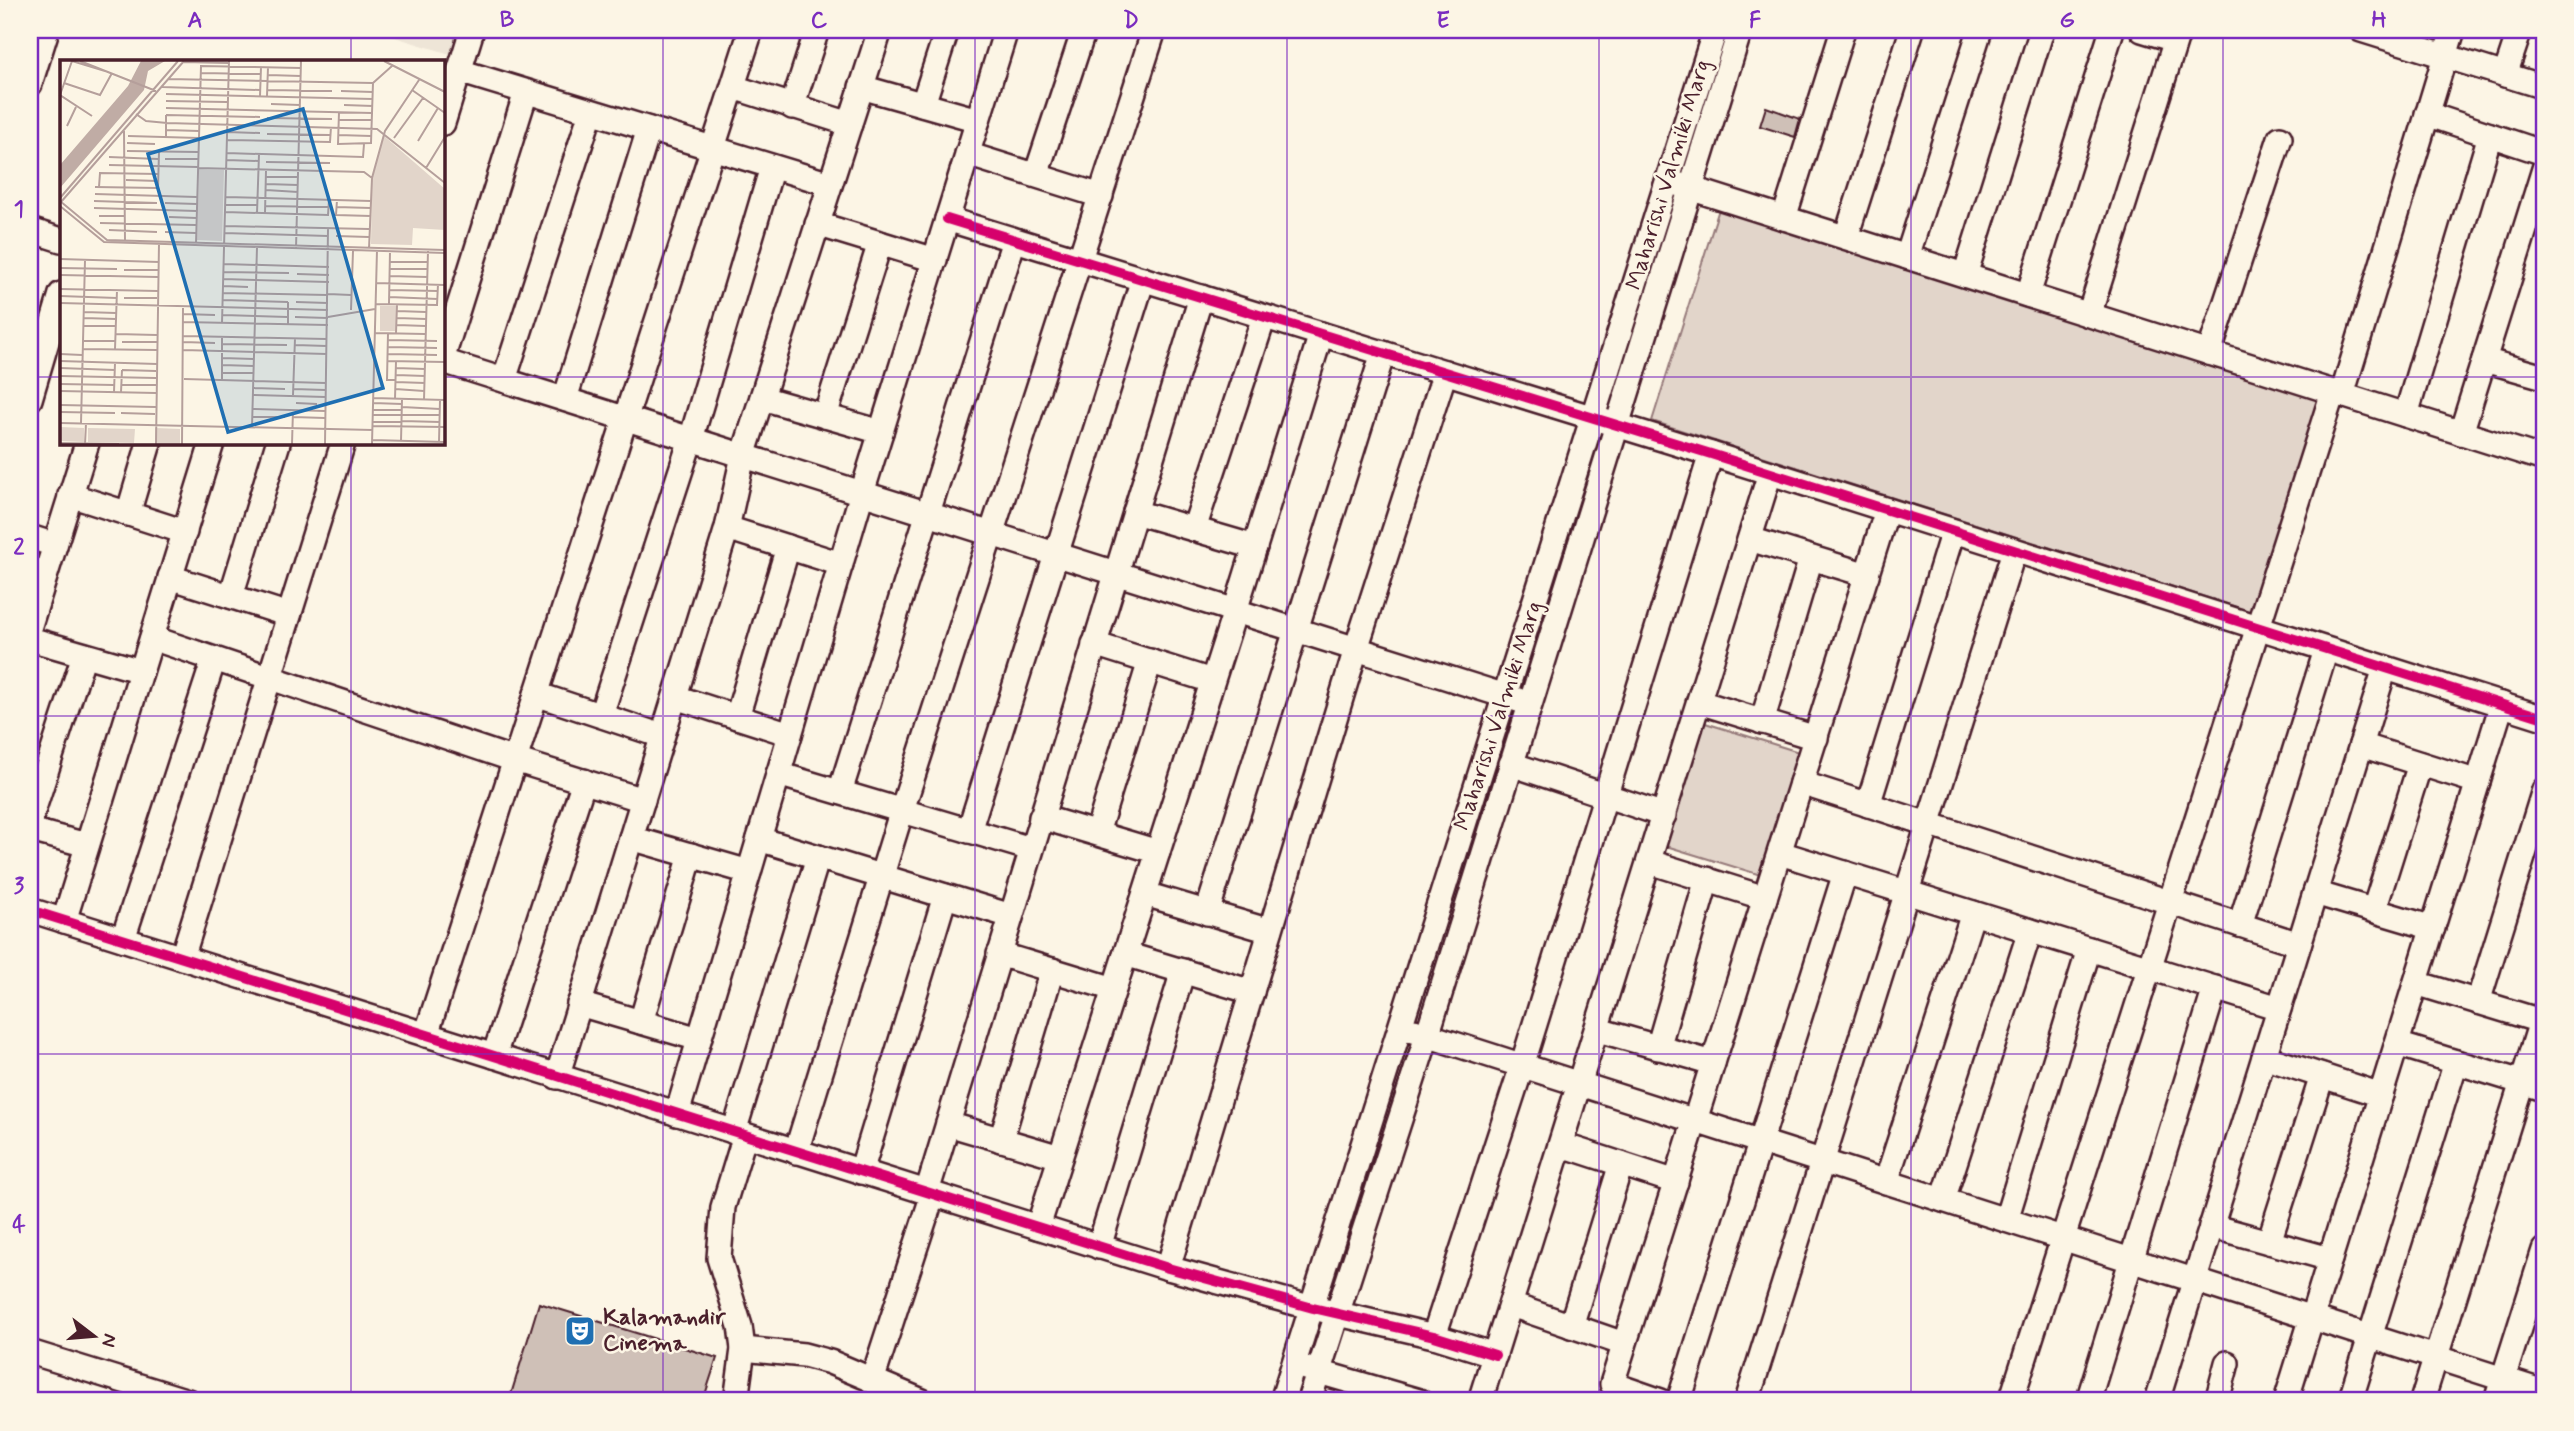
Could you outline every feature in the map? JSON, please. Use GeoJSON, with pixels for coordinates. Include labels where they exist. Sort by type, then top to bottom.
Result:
{"type":"FeatureCollection","features":[{"type":"Feature","properties":{"kind":"street"},"geometry":{"type":"LineString","coordinates":[[30,84],[47,30]]}},
{"type":"Feature","properties":{"kind":"street"},"geometry":{"type":"LineString","coordinates":[[444,120],[472,30]]}},
{"type":"Feature","properties":{"kind":"street"},"geometry":{"type":"LineString","coordinates":[[426,1035],[751,30]]}},
{"type":"Feature","properties":{"kind":"street"},"geometry":{"type":"LineString","coordinates":[[792,107],[817,30]]}},
{"type":"Feature","properties":{"kind":"street"},"geometry":{"type":"LineString","coordinates":[[557,1077],[727,528],[743,456],[880,30]]}},
{"type":"Feature","properties":{"kind":"street"},"geometry":{"type":"LineString","coordinates":[[923,104],[947,30]]}},
{"type":"Feature","properties":{"kind":"street"},"geometry":{"type":"LineString","coordinates":[[677,1114],[862,493],[1006,30]]}},
{"type":"Feature","properties":{"kind":"street"},"geometry":{"type":"LineString","coordinates":[[1035,175],[1083,30]]}},
{"type":"Feature","properties":{"kind":"street"},"geometry":{"type":"LineString","coordinates":[[796,1152],[902,810],[1154,30]]}},
{"type":"Feature","properties":{"kind":"street","name":"Maharishi Valmiki Marg"},"geometry":{"type":"LineString","coordinates":[[1282,1401],[1715,30]]}},
{"type":"Feature","properties":{"kind":"street","name":"Maharishi Valmiki Marg"},"geometry":{"type":"LineString","coordinates":[[1310,1401],[1427,1036],[1740,30]]}},
{"type":"Feature","properties":{"kind":"street"},"geometry":{"type":"LineString","coordinates":[[1784,218],[1843,30]]}},
{"type":"Feature","properties":{"kind":"street"},"geometry":{"type":"LineString","coordinates":[[1846,237],[1912,30]]}},
{"type":"Feature","properties":{"kind":"street"},"geometry":{"type":"LineString","coordinates":[[1908,257],[1980,30]]}},
{"type":"Feature","properties":{"kind":"street"},"geometry":{"type":"LineString","coordinates":[[2028,295],[2112,30]]}},
{"type":"Feature","properties":{"kind":"street"},"geometry":{"type":"LineString","coordinates":[[2089,314],[2177,35],[2142,30]]}},
{"type":"Feature","properties":{"kind":"street"},"geometry":{"type":"LineString","coordinates":[[2011,1401],[2453,30]]}},
{"type":"Feature","properties":{"kind":"street"},"geometry":{"type":"LineString","coordinates":[[2505,75],[2520,30]]}},
{"type":"Feature","properties":{"kind":"street"},"geometry":{"type":"LineString","coordinates":[[1965,275],[2034,32]]}},
{"type":"Feature","properties":{"kind":"street"},"geometry":{"type":"LineString","coordinates":[[2374,32],[2544,87]]}},
{"type":"Feature","properties":{"kind":"street"},"geometry":{"type":"LineString","coordinates":[[459,71],[830,184]]}},
{"type":"Feature","properties":{"kind":"street"},"geometry":{"type":"LineString","coordinates":[[733,87],[850,124]]}},
{"type":"Feature","properties":{"kind":"street"},"geometry":{"type":"LineString","coordinates":[[861,87],[978,120]]}},
{"type":"Feature","properties":{"kind":"street"},"geometry":{"type":"LineString","coordinates":[[444,356],[526,92]]}},
{"type":"Feature","properties":{"kind":"street"},"geometry":{"type":"LineString","coordinates":[[504,380],[591,112]]}},
{"type":"Feature","properties":{"kind":"street"},"geometry":{"type":"LineString","coordinates":[[2427,114],[2544,153]]}},
{"type":"Feature","properties":{"kind":"street"},"geometry":{"type":"LineString","coordinates":[[565,399],[649,129]]}},
{"type":"Feature","properties":{"kind":"street"},"geometry":{"type":"LineString","coordinates":[[2406,415],[2490,135]]}},
{"type":"Feature","properties":{"kind":"street"},"geometry":{"type":"LineString","coordinates":[[2209,354],[2280,138]]}},
{"type":"Feature","properties":{"kind":"street"},"geometry":{"type":"LineString","coordinates":[[967,154],[1101,196]]}},
{"type":"Feature","properties":{"kind":"street"},"geometry":{"type":"LineString","coordinates":[[601,715],[691,439],[772,167]]}},
{"type":"Feature","properties":{"kind":"street"},"geometry":{"type":"LineString","coordinates":[[1667,181],[2544,459]]}},
{"type":"Feature","properties":{"kind":"street"},"geometry":{"type":"LineString","coordinates":[[2462,433],[2542,184]]}},
{"type":"Feature","properties":{"kind":"street"},"geometry":{"type":"LineString","coordinates":[[947,219],[1711,454],[2544,718]]}},
{"type":"Feature","properties":{"kind":"street"},"geometry":{"type":"LineString","coordinates":[[817,224],[935,260]]}},
{"type":"Feature","properties":{"kind":"street"},"geometry":{"type":"LineString","coordinates":[[30,230],[60,240]]}},
{"type":"Feature","properties":{"kind":"street"},"geometry":{"type":"LineString","coordinates":[[840,792],[1014,240]]}},
{"type":"Feature","properties":{"kind":"street"},"geometry":{"type":"LineString","coordinates":[[825,416],[880,243]]}},
{"type":"Feature","properties":{"kind":"street"},"geometry":{"type":"LineString","coordinates":[[969,831],[1143,279]]}},
{"type":"Feature","properties":{"kind":"street"},"geometry":{"type":"LineString","coordinates":[[30,399],[60,297]]}},
{"type":"Feature","properties":{"kind":"street"},"geometry":{"type":"LineString","coordinates":[[872,1381],[999,954],[1202,297]]}},
{"type":"Feature","properties":{"kind":"street"},"geometry":{"type":"LineString","coordinates":[[1195,529],[1264,317]]}},
{"type":"Feature","properties":{"kind":"street"},"geometry":{"type":"LineString","coordinates":[[1038,1227],[1321,334]]}},
{"type":"Feature","properties":{"kind":"street"},"geometry":{"type":"LineString","coordinates":[[1207,913],[1383,353]]}},
{"type":"Feature","properties":{"kind":"street"},"geometry":{"type":"LineString","coordinates":[[444,359],[1530,704]]}},
{"type":"Feature","properties":{"kind":"street"},"geometry":{"type":"LineString","coordinates":[[2484,360],[2543,372]]}},
{"type":"Feature","properties":{"kind":"street"},"geometry":{"type":"LineString","coordinates":[[1168,1268],[1356,649],[1445,373]]}},
{"type":"Feature","properties":{"kind":"street"},"geometry":{"type":"LineString","coordinates":[[762,398],[881,432]]}},
{"type":"Feature","properties":{"kind":"street"},"geometry":{"type":"LineString","coordinates":[[32,612],[87,444]]}},
{"type":"Feature","properties":{"kind":"street"},"geometry":{"type":"LineString","coordinates":[[128,514],[149,444]]}},
{"type":"Feature","properties":{"kind":"street"},"geometry":{"type":"LineString","coordinates":[[64,921],[212,444]]}},
{"type":"Feature","properties":{"kind":"street"},"geometry":{"type":"LineString","coordinates":[[231,596],[278,444]]}},
{"type":"Feature","properties":{"kind":"street"},"geometry":{"type":"LineString","coordinates":[[182,958],[343,444]]}},
{"type":"Feature","properties":{"kind":"street"},"geometry":{"type":"LineString","coordinates":[[1434,1336],[1522,1066],[1711,454]]}},
{"type":"Feature","properties":{"kind":"street"},"geometry":{"type":"LineString","coordinates":[[1480,1401],[1770,473]]}},
{"type":"Feature","properties":{"kind":"street"},"geometry":{"type":"LineString","coordinates":[[71,495],[184,532]]}},
{"type":"Feature","properties":{"kind":"street"},"geometry":{"type":"LineString","coordinates":[[1661,1401],[1612,1384],[1887,510]]}},
{"type":"Feature","properties":{"kind":"street"},"geometry":{"type":"LineString","coordinates":[[1135,512],[1255,547]]}},
{"type":"Feature","properties":{"kind":"street"},"geometry":{"type":"LineString","coordinates":[[727,528],[841,564]]}},
{"type":"Feature","properties":{"kind":"street"},"geometry":{"type":"LineString","coordinates":[[1868,805],[1953,531]]}},
{"type":"Feature","properties":{"kind":"street"},"geometry":{"type":"LineString","coordinates":[[30,537],[55,545]]}},
{"type":"Feature","properties":{"kind":"street"},"geometry":{"type":"LineString","coordinates":[[1750,539],[1867,575]]}},
{"type":"Feature","properties":{"kind":"street"},"geometry":{"type":"LineString","coordinates":[[737,718],[788,547]]}},
{"type":"Feature","properties":{"kind":"street"},"geometry":{"type":"LineString","coordinates":[[1747,1401],[2014,551]]}},
{"type":"Feature","properties":{"kind":"street"},"geometry":{"type":"LineString","coordinates":[[1762,722],[1811,558]]}},
{"type":"Feature","properties":{"kind":"street"},"geometry":{"type":"LineString","coordinates":[[170,577],[289,615]]}},
{"type":"Feature","properties":{"kind":"street"},"geometry":{"type":"LineString","coordinates":[[152,638],[515,760],[643,800]]}},
{"type":"Feature","properties":{"kind":"street"},"geometry":{"type":"LineString","coordinates":[[30,639],[141,671]]}},
{"type":"Feature","properties":{"kind":"street"},"geometry":{"type":"LineString","coordinates":[[1094,644],[1212,681]]}},
{"type":"Feature","properties":{"kind":"street"},"geometry":{"type":"LineString","coordinates":[[2240,925],[2326,650]]}},
{"type":"Feature","properties":{"kind":"street"},"geometry":{"type":"LineString","coordinates":[[30,821],[84,655]]}},
{"type":"Feature","properties":{"kind":"street"},"geometry":{"type":"LineString","coordinates":[[123,939],[214,659]]}},
{"type":"Feature","properties":{"kind":"street"},"geometry":{"type":"LineString","coordinates":[[1097,833],[1150,662]]}},
{"type":"Feature","properties":{"kind":"street"},"geometry":{"type":"LineString","coordinates":[[2157,1401],[2385,668]]}},
{"type":"Feature","properties":{"kind":"street"},"geometry":{"type":"LineString","coordinates":[[536,694],[662,736]]}},
{"type":"Feature","properties":{"kind":"street"},"geometry":{"type":"LineString","coordinates":[[675,697],[790,734]]}},
{"type":"Feature","properties":{"kind":"street"},"geometry":{"type":"LineString","coordinates":[[1699,702],[1815,738]]}},
{"type":"Feature","properties":{"kind":"street"},"geometry":{"type":"LineString","coordinates":[[2286,1401],[2502,704]]}},
{"type":"Feature","properties":{"kind":"street"},"geometry":{"type":"LineString","coordinates":[[2361,745],[2478,782]]}},
{"type":"Feature","properties":{"kind":"street"},"geometry":{"type":"LineString","coordinates":[[1511,764],[1664,815]]}},
{"type":"Feature","properties":{"kind":"street"},"geometry":{"type":"LineString","coordinates":[[2374,910],[2420,764]]}},
{"type":"Feature","properties":{"kind":"street"},"geometry":{"type":"LineString","coordinates":[[778,774],[1031,849]]}},
{"type":"Feature","properties":{"kind":"street"},"geometry":{"type":"LineString","coordinates":[[494,1056],[584,781]]}},
{"type":"Feature","properties":{"kind":"street"},"geometry":{"type":"LineString","coordinates":[[1801,783],[2299,944]]}},
{"type":"Feature","properties":{"kind":"street"},"geometry":{"type":"LineString","coordinates":[[2478,1002],[2544,790]]}},
{"type":"Feature","properties":{"kind":"street"},"geometry":{"type":"LineString","coordinates":[[1041,817],[1158,852]]}},
{"type":"Feature","properties":{"kind":"street"},"geometry":{"type":"LineString","coordinates":[[30,830],[87,845]]}},
{"type":"Feature","properties":{"kind":"street"},"geometry":{"type":"LineString","coordinates":[[631,838],[749,872]]}},
{"type":"Feature","properties":{"kind":"street"},"geometry":{"type":"LineString","coordinates":[[759,839],[1011,916]]}},
{"type":"Feature","properties":{"kind":"street"},"geometry":{"type":"LineString","coordinates":[[1780,853],[2279,1008]]}},
{"type":"Feature","properties":{"kind":"street"},"geometry":{"type":"LineString","coordinates":[[641,1022],[691,855]]}},
{"type":"Feature","properties":{"kind":"street"},"geometry":{"type":"LineString","coordinates":[[736,1401],[743,1349],[740,1326],[719,1258],[723,1207],[740,1134],[818,857]]}},
{"type":"Feature","properties":{"kind":"street"},"geometry":{"type":"LineString","coordinates":[[1650,862],[1765,898]]}},
{"type":"Feature","properties":{"kind":"street"},"geometry":{"type":"LineString","coordinates":[[1679,1401],[1845,873]]}},
{"type":"Feature","properties":{"kind":"street"},"geometry":{"type":"LineString","coordinates":[[1658,1048],[1706,879]]}},
{"type":"Feature","properties":{"kind":"street"},"geometry":{"type":"LineString","coordinates":[[2315,893],[2433,928]]}},
{"type":"Feature","properties":{"kind":"street"},"geometry":{"type":"LineString","coordinates":[[1144,894],[1270,931]]}},
{"type":"Feature","properties":{"kind":"street"},"geometry":{"type":"LineString","coordinates":[[861,1172],[945,896]]}},
{"type":"Feature","properties":{"kind":"street"},"geometry":{"type":"LineString","coordinates":[[30,910],[1168,1268],[1313,1308],[1434,1336],[1495,1355]]}},
{"type":"Feature","properties":{"kind":"street"},"geometry":{"type":"LineString","coordinates":[[1886,1182],[1973,913]]}},
{"type":"Feature","properties":{"kind":"street"},"geometry":{"type":"LineString","coordinates":[[1943,1200],[2030,931]]}},
{"type":"Feature","properties":{"kind":"street"},"geometry":{"type":"LineString","coordinates":[[2006,1220],[2089,949]]}},
{"type":"Feature","properties":{"kind":"street"},"geometry":{"type":"LineString","coordinates":[[999,954],[1114,989]]}},
{"type":"Feature","properties":{"kind":"street"},"geometry":{"type":"LineString","coordinates":[[1125,954],[1252,992]]}},
{"type":"Feature","properties":{"kind":"street"},"geometry":{"type":"LineString","coordinates":[[1001,1140],[1052,970]]}},
{"type":"Feature","properties":{"kind":"street"},"geometry":{"type":"LineString","coordinates":[[1099,1247],[1183,971]]}},
{"type":"Feature","properties":{"kind":"street"},"geometry":{"type":"LineString","coordinates":[[2416,983],[2543,1018],[2533,1086],[2422,1401]]}},
{"type":"Feature","properties":{"kind":"street"},"geometry":{"type":"LineString","coordinates":[[2088,1401],[2216,988]]}},
{"type":"Feature","properties":{"kind":"street"},"geometry":{"type":"LineString","coordinates":[[579,1004],[699,1039]]}},
{"type":"Feature","properties":{"kind":"street"},"geometry":{"type":"LineString","coordinates":[[1401,1027],[2436,1358],[2500,1390],[2544,1392]]}},
{"type":"Feature","properties":{"kind":"street"},"geometry":{"type":"LineString","coordinates":[[1598,1030],[1713,1063]]}},
{"type":"Feature","properties":{"kind":"street"},"geometry":{"type":"LineString","coordinates":[[2397,1044],[2533,1086]]}},
{"type":"Feature","properties":{"kind":"street"},"geometry":{"type":"LineString","coordinates":[[2264,1057],[2381,1095]]}},
{"type":"Feature","properties":{"kind":"street"},"geometry":{"type":"LineString","coordinates":[[2350,1401],[2456,1062]]}},
{"type":"Feature","properties":{"kind":"street"},"geometry":{"type":"LineString","coordinates":[[2269,1242],[2322,1076]]}},
{"type":"Feature","properties":{"kind":"street"},"geometry":{"type":"LineString","coordinates":[[948,1124],[1060,1157]]}},
{"type":"Feature","properties":{"kind":"street"},"geometry":{"type":"LineString","coordinates":[[1562,1145],[1676,1181]]}},
{"type":"Feature","properties":{"kind":"street"},"geometry":{"type":"LineString","coordinates":[[1571,1326],[1621,1164]]}},
{"type":"Feature","properties":{"kind":"street"},"geometry":{"type":"LineString","coordinates":[[2211,1226],[2330,1259]]}},
{"type":"Feature","properties":{"kind":"street"},"geometry":{"type":"LineString","coordinates":[[2500,1390],[2544,1250]]}},
{"type":"Feature","properties":{"kind":"street"},"geometry":{"type":"LineString","coordinates":[[1511,1305],[1625,1344]]}},
{"type":"Feature","properties":{"kind":"street"},"geometry":{"type":"LineString","coordinates":[[743,1349],[804,1355],[830,1362],[922,1401]]}},
{"type":"Feature","properties":{"kind":"street"},"geometry":{"type":"LineString","coordinates":[[30,1352],[188,1401]]}},
{"type":"Feature","properties":{"kind":"street"},"geometry":{"type":"LineString","coordinates":[[2217,1401],[2228,1363]]}},
{"type":"Feature","properties":{"kind":"street"},"geometry":{"type":"LineString","coordinates":[[1293,1365],[1415,1401]]}},
{"type":"Feature","properties":{"kind":"shaded area"},"geometry":{"type":"Polygon","coordinates":[[[372,30],[457,30],[450,54],[372,30]]]}},
{"type":"Feature","properties":{"kind":"shaded area"},"geometry":{"type":"Polygon","coordinates":[[[1719,209],[2319,400],[2252,612],[1652,421],[1719,209]]]}},
{"type":"Feature","properties":{"kind":"shaded area"},"geometry":{"type":"Polygon","coordinates":[[[1702,722],[1802,753],[1764,876],[1663,845],[1702,722]]]}},
{"type":"Feature","properties":{"kind":"building"},"geometry":{"type":"Polygon","coordinates":[[[1766,107],[1800,119],[1795,137],[1760,126],[1766,107]]]}},
{"type":"Feature","properties":{"kind":"building","name":"Kalamandir Cinema"},"geometry":{"type":"Polygon","coordinates":[[[539,1303],[717,1358],[703,1401],[509,1401],[539,1303]]]}},
{"type":"Feature","properties":{"kind":"cycle path"},"geometry":{"type":"LineString","coordinates":[[947,219],[1711,454],[2544,718]]}},
{"type":"Feature","properties":{"kind":"cycle path"},"geometry":{"type":"LineString","coordinates":[[30,910],[1168,1268],[1313,1308],[1434,1336],[1495,1355]]}},
{"type":"Feature","properties":{"kind":"place","name":"Kalamandir Cinema"},"geometry":{"type":"Point","coordinates":[580,1331]}}]}
